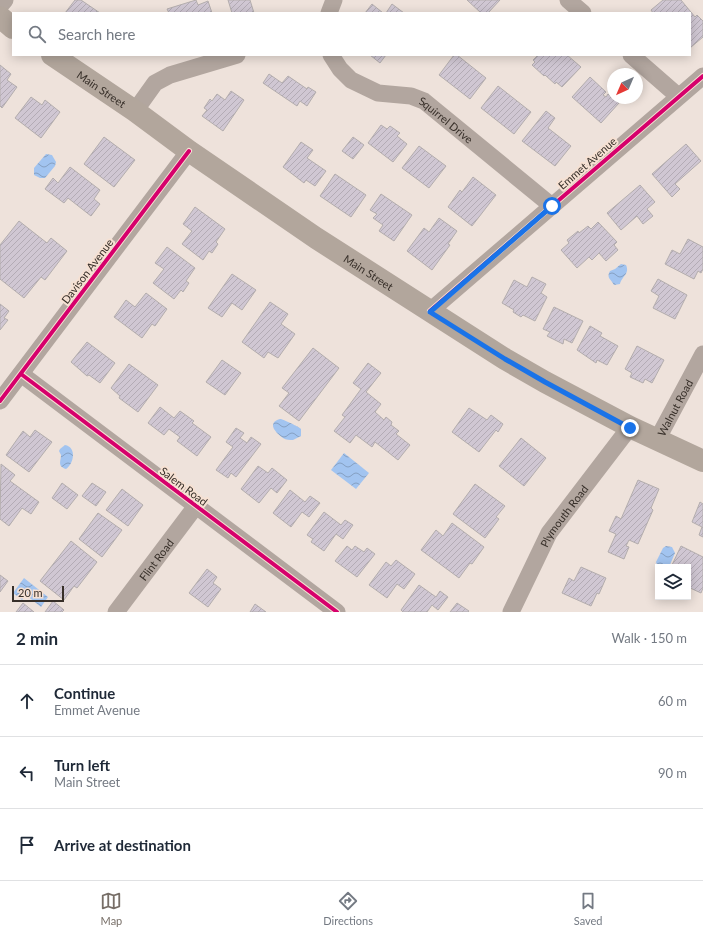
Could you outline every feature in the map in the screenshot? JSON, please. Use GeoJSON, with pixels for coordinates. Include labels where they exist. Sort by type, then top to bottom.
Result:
{"type":"FeatureCollection","features":[{"type":"Feature","properties":{"kind":"main road"},"geometry":{"type":"LineString","coordinates":[[0,18],[12,27]]}},
{"type":"Feature","properties":{"kind":"main road","name":"Main Street"},"geometry":{"type":"LineString","coordinates":[[53,56],[135,111],[189,151],[310,234],[505,359],[630,428],[703,462]]}},
{"type":"Feature","properties":{"kind":"street"},"geometry":{"type":"LineString","coordinates":[[0,6],[5,0]]}},
{"type":"Feature","properties":{"kind":"street"},"geometry":{"type":"LineString","coordinates":[[329,12],[334,0]]}},
{"type":"Feature","properties":{"kind":"street"},"geometry":{"type":"LineString","coordinates":[[568,0],[582,12]]}},
{"type":"Feature","properties":{"kind":"street"},"geometry":{"type":"LineString","coordinates":[[135,111],[155,83],[170,75],[234,56]]}},
{"type":"Feature","properties":{"kind":"street","name":"Squirrel Drive"},"geometry":{"type":"LineString","coordinates":[[332,56],[340,69],[351,80],[378,93],[411,96],[424,101],[552,206]]}},
{"type":"Feature","properties":{"kind":"street"},"geometry":{"type":"LineString","coordinates":[[632,56],[678,96]]}},
{"type":"Feature","properties":{"kind":"street","name":"Emmet Avenue"},"geometry":{"type":"LineString","coordinates":[[430,312],[678,96],[703,76]]}},
{"type":"Feature","properties":{"kind":"street","name":"Davison Avenue"},"geometry":{"type":"LineString","coordinates":[[0,401],[189,151]]}},
{"type":"Feature","properties":{"kind":"street","name":"Walnut Road"},"geometry":{"type":"LineString","coordinates":[[657,440],[703,354]]}},
{"type":"Feature","properties":{"kind":"street","name":"Salem Road"},"geometry":{"type":"LineString","coordinates":[[21,374],[337,612]]}},
{"type":"Feature","properties":{"kind":"street","name":"Plymouth Road"},"geometry":{"type":"LineString","coordinates":[[511,612],[549,533],[630,428]]}},
{"type":"Feature","properties":{"kind":"street","name":"Flint Road"},"geometry":{"type":"LineString","coordinates":[[116,612],[196,506]]}},
{"type":"Feature","properties":{"kind":"water"},"geometry":{"type":"Polygon","coordinates":[[[46,154],[52,155],[56,162],[55,166],[45,178],[40,178],[34,175],[34,168],[46,154]]]}},
{"type":"Feature","properties":{"kind":"water"},"geometry":{"type":"Polygon","coordinates":[[[621,264],[626,265],[627,271],[620,284],[614,285],[609,277],[609,273],[621,264]]]}},
{"type":"Feature","properties":{"kind":"water"},"geometry":{"type":"Polygon","coordinates":[[[280,419],[301,429],[301,436],[292,440],[285,439],[280,436],[275,431],[273,425],[280,419]]]}},
{"type":"Feature","properties":{"kind":"water"},"geometry":{"type":"Polygon","coordinates":[[[65,445],[69,446],[73,452],[71,463],[66,469],[60,465],[61,455],[59,451],[65,445]]]}},
{"type":"Feature","properties":{"kind":"water"},"geometry":{"type":"Polygon","coordinates":[[[344,453],[369,473],[356,489],[331,470],[344,453]]]}},
{"type":"Feature","properties":{"kind":"water"},"geometry":{"type":"Polygon","coordinates":[[[666,546],[672,547],[675,553],[670,564],[657,564],[656,562],[663,548],[666,546]]]}},
{"type":"Feature","properties":{"kind":"water"},"geometry":{"type":"Polygon","coordinates":[[[24,578],[48,597],[41,607],[26,595],[22,600],[13,593],[24,578]]]}},
{"type":"Feature","properties":{"kind":"building"},"geometry":{"type":"Polygon","coordinates":[[[75,0],[81,0],[99,12],[66,12],[75,0]]]}},
{"type":"Feature","properties":{"kind":"building"},"geometry":{"type":"Polygon","coordinates":[[[196,0],[198,5],[208,1],[212,12],[168,12],[167,9],[196,0]]]}},
{"type":"Feature","properties":{"kind":"building"},"geometry":{"type":"Polygon","coordinates":[[[228,0],[250,0],[254,12],[232,12],[228,0]]]}},
{"type":"Feature","properties":{"kind":"building"},"geometry":{"type":"Polygon","coordinates":[[[467,0],[500,0],[489,12],[480,12],[467,0]]]}},
{"type":"Feature","properties":{"kind":"building"},"geometry":{"type":"Polygon","coordinates":[[[663,0],[681,0],[691,12],[652,12],[651,10],[663,0]]]}},
{"type":"Feature","properties":{"kind":"building"},"geometry":{"type":"Polygon","coordinates":[[[372,4],[382,12],[366,12],[372,4]]]}},
{"type":"Feature","properties":{"kind":"building"},"geometry":{"type":"Polygon","coordinates":[[[392,4],[403,12],[387,12],[392,4]]]}},
{"type":"Feature","properties":{"kind":"building"},"geometry":{"type":"Polygon","coordinates":[[[691,12],[695,17],[697,15],[703,21],[703,37],[691,47],[691,12]]]}},
{"type":"Feature","properties":{"kind":"building"},"geometry":{"type":"Polygon","coordinates":[[[371,56],[385,56],[380,63],[371,56]]]}},
{"type":"Feature","properties":{"kind":"building"},"geometry":{"type":"Polygon","coordinates":[[[453,56],[458,56],[486,78],[470,99],[439,75],[453,56]]]}},
{"type":"Feature","properties":{"kind":"building"},"geometry":{"type":"Polygon","coordinates":[[[537,56],[568,56],[581,67],[562,87],[556,82],[555,84],[545,75],[544,76],[532,65],[535,62],[533,60],[537,56]]]}},
{"type":"Feature","properties":{"kind":"building"},"geometry":{"type":"Polygon","coordinates":[[[0,65],[11,74],[7,80],[17,87],[2,108],[0,106],[0,65]]]}},
{"type":"Feature","properties":{"kind":"building"},"geometry":{"type":"Polygon","coordinates":[[[269,74],[282,83],[288,76],[307,89],[308,87],[316,92],[307,106],[300,101],[297,106],[263,83],[269,74]]]}},
{"type":"Feature","properties":{"kind":"building"},"geometry":{"type":"Polygon","coordinates":[[[590,77],[606,92],[603,95],[606,97],[607,96],[607,104],[618,104],[601,123],[572,97],[590,77]]]}},
{"type":"Feature","properties":{"kind":"building"},"geometry":{"type":"Polygon","coordinates":[[[498,86],[531,112],[514,134],[481,108],[498,86]]]}},
{"type":"Feature","properties":{"kind":"building"},"geometry":{"type":"Polygon","coordinates":[[[231,91],[244,100],[223,131],[202,116],[207,110],[204,108],[210,99],[212,101],[217,94],[225,100],[231,91]]]}},
{"type":"Feature","properties":{"kind":"building"},"geometry":{"type":"Polygon","coordinates":[[[31,97],[42,105],[45,100],[60,112],[41,138],[15,118],[31,97]]]}},
{"type":"Feature","properties":{"kind":"building"},"geometry":{"type":"Polygon","coordinates":[[[546,111],[555,118],[548,128],[571,146],[555,166],[522,141],[546,111]]]}},
{"type":"Feature","properties":{"kind":"building"},"geometry":{"type":"Polygon","coordinates":[[[381,125],[387,129],[390,126],[400,133],[397,136],[407,144],[393,162],[368,143],[381,125]]]}},
{"type":"Feature","properties":{"kind":"building"},"geometry":{"type":"Polygon","coordinates":[[[104,137],[135,160],[114,187],[84,164],[104,137]]]}},
{"type":"Feature","properties":{"kind":"building"},"geometry":{"type":"Polygon","coordinates":[[[353,137],[364,145],[353,159],[342,151],[353,137]]]}},
{"type":"Feature","properties":{"kind":"building"},"geometry":{"type":"Polygon","coordinates":[[[301,142],[313,150],[307,158],[326,171],[315,186],[306,180],[304,183],[283,167],[301,142]]]}},
{"type":"Feature","properties":{"kind":"building"},"geometry":{"type":"Polygon","coordinates":[[[686,144],[701,161],[675,184],[680,189],[672,197],[652,174],[686,144]]]}},
{"type":"Feature","properties":{"kind":"building"},"geometry":{"type":"Polygon","coordinates":[[[419,146],[446,166],[429,188],[402,168],[419,146]]]}},
{"type":"Feature","properties":{"kind":"building"},"geometry":{"type":"Polygon","coordinates":[[[70,167],[100,190],[94,199],[100,204],[91,216],[68,198],[64,203],[45,189],[53,178],[58,183],[70,167]]]}},
{"type":"Feature","properties":{"kind":"building"},"geometry":{"type":"Polygon","coordinates":[[[335,174],[366,195],[351,217],[320,196],[335,174]]]}},
{"type":"Feature","properties":{"kind":"building"},"geometry":{"type":"Polygon","coordinates":[[[473,177],[496,195],[472,226],[448,207],[460,190],[462,192],[473,177]]]}},
{"type":"Feature","properties":{"kind":"building"},"geometry":{"type":"Polygon","coordinates":[[[640,185],[655,202],[647,209],[653,216],[643,224],[637,216],[621,230],[607,213],[640,185]]]}},
{"type":"Feature","properties":{"kind":"building"},"geometry":{"type":"Polygon","coordinates":[[[381,194],[412,215],[394,241],[379,231],[383,225],[373,218],[377,214],[370,210],[381,194]]]}},
{"type":"Feature","properties":{"kind":"building"},"geometry":{"type":"Polygon","coordinates":[[[195,207],[225,229],[216,242],[218,244],[212,253],[209,251],[203,260],[182,244],[192,231],[183,224],[195,207]]]}},
{"type":"Feature","properties":{"kind":"building"},"geometry":{"type":"Polygon","coordinates":[[[439,218],[457,231],[448,244],[450,245],[432,270],[407,251],[424,228],[429,232],[439,218]]]}},
{"type":"Feature","properties":{"kind":"building"},"geometry":{"type":"Polygon","coordinates":[[[19,221],[47,243],[51,238],[67,251],[45,280],[41,277],[24,298],[0,279],[0,245],[19,221]]]}},
{"type":"Feature","properties":{"kind":"building"},"geometry":{"type":"Polygon","coordinates":[[[598,222],[617,242],[614,245],[618,250],[606,261],[599,253],[592,260],[589,257],[577,268],[561,250],[569,243],[567,240],[578,231],[579,233],[588,226],[591,229],[598,222]]]}},
{"type":"Feature","properties":{"kind":"building"},"geometry":{"type":"Polygon","coordinates":[[[688,239],[703,247],[703,269],[701,273],[698,271],[694,279],[665,264],[672,250],[680,254],[688,239]]]}},
{"type":"Feature","properties":{"kind":"building"},"geometry":{"type":"Polygon","coordinates":[[[167,247],[195,268],[186,281],[189,283],[183,292],[181,290],[174,299],[153,283],[164,269],[155,263],[167,247]]]}},
{"type":"Feature","properties":{"kind":"building"},"geometry":{"type":"Polygon","coordinates":[[[232,274],[256,290],[242,310],[232,303],[222,317],[208,308],[232,274]]]}},
{"type":"Feature","properties":{"kind":"building"},"geometry":{"type":"Polygon","coordinates":[[[532,277],[546,284],[541,293],[547,297],[535,321],[523,315],[521,317],[513,312],[514,310],[502,303],[514,280],[527,287],[532,277]]]}},
{"type":"Feature","properties":{"kind":"building"},"geometry":{"type":"Polygon","coordinates":[[[658,279],[687,295],[675,319],[653,308],[659,296],[651,291],[658,279]]]}},
{"type":"Feature","properties":{"kind":"building"},"geometry":{"type":"Polygon","coordinates":[[[146,293],[167,309],[155,326],[152,324],[142,338],[114,317],[126,300],[135,307],[146,293]]]}},
{"type":"Feature","properties":{"kind":"building"},"geometry":{"type":"Polygon","coordinates":[[[270,302],[288,314],[281,324],[295,334],[278,358],[268,352],[264,358],[242,342],[270,302]]]}},
{"type":"Feature","properties":{"kind":"building"},"geometry":{"type":"Polygon","coordinates":[[[0,304],[9,311],[4,318],[8,320],[0,330],[0,304]]]}},
{"type":"Feature","properties":{"kind":"building"},"geometry":{"type":"Polygon","coordinates":[[[554,307],[583,321],[572,343],[564,339],[563,344],[547,336],[550,332],[543,329],[554,307]]]}},
{"type":"Feature","properties":{"kind":"building"},"geometry":{"type":"Polygon","coordinates":[[[590,326],[602,333],[600,336],[618,346],[607,365],[597,360],[596,363],[577,350],[590,326]]]}},
{"type":"Feature","properties":{"kind":"building"},"geometry":{"type":"Polygon","coordinates":[[[87,342],[115,363],[100,383],[89,375],[87,376],[71,362],[87,342]]]}},
{"type":"Feature","properties":{"kind":"building"},"geometry":{"type":"Polygon","coordinates":[[[637,346],[664,360],[652,383],[645,379],[643,383],[630,377],[632,373],[625,369],[637,346]]]}},
{"type":"Feature","properties":{"kind":"building"},"geometry":{"type":"Polygon","coordinates":[[[313,348],[339,368],[299,421],[279,406],[289,393],[282,388],[313,348]]]}},
{"type":"Feature","properties":{"kind":"building"},"geometry":{"type":"Polygon","coordinates":[[[222,360],[241,373],[225,395],[206,382],[222,360]]]}},
{"type":"Feature","properties":{"kind":"building"},"geometry":{"type":"Polygon","coordinates":[[[368,363],[381,373],[366,392],[381,404],[375,412],[384,420],[386,417],[392,422],[391,425],[399,431],[396,434],[410,445],[398,460],[375,442],[372,447],[356,435],[350,443],[334,431],[345,417],[342,415],[361,389],[353,383],[368,363]]]}},
{"type":"Feature","properties":{"kind":"building"},"geometry":{"type":"Polygon","coordinates":[[[129,364],[158,385],[138,412],[119,398],[120,396],[111,388],[129,364]]]}},
{"type":"Feature","properties":{"kind":"building"},"geometry":{"type":"Polygon","coordinates":[[[160,407],[174,418],[180,411],[194,421],[192,423],[211,437],[197,456],[177,441],[180,437],[169,429],[164,435],[148,423],[160,407]]]}},
{"type":"Feature","properties":{"kind":"building"},"geometry":{"type":"Polygon","coordinates":[[[469,408],[487,420],[491,415],[503,424],[498,432],[496,430],[479,452],[452,432],[469,408]]]}},
{"type":"Feature","properties":{"kind":"building"},"geometry":{"type":"Polygon","coordinates":[[[236,428],[244,433],[240,438],[247,443],[251,437],[261,444],[236,477],[231,473],[228,478],[216,470],[233,447],[226,442],[236,428]]]}},
{"type":"Feature","properties":{"kind":"building"},"geometry":{"type":"Polygon","coordinates":[[[35,430],[52,442],[29,472],[6,455],[23,431],[30,437],[35,430]]]}},
{"type":"Feature","properties":{"kind":"building"},"geometry":{"type":"Polygon","coordinates":[[[521,438],[546,458],[524,486],[499,466],[521,438]]]}},
{"type":"Feature","properties":{"kind":"building"},"geometry":{"type":"Polygon","coordinates":[[[1,464],[15,475],[10,481],[39,502],[31,514],[22,508],[9,526],[0,519],[1,464]]]}},
{"type":"Feature","properties":{"kind":"building"},"geometry":{"type":"Polygon","coordinates":[[[258,466],[268,473],[272,468],[287,480],[277,493],[271,488],[259,503],[241,489],[258,466]]]}},
{"type":"Feature","properties":{"kind":"building"},"geometry":{"type":"Polygon","coordinates":[[[638,480],[659,489],[651,508],[653,510],[638,544],[629,540],[626,546],[629,547],[624,559],[608,552],[616,534],[609,531],[616,516],[621,519],[638,480]]]}},
{"type":"Feature","properties":{"kind":"building"},"geometry":{"type":"Polygon","coordinates":[[[62,483],[78,495],[67,509],[52,498],[62,483]]]}},
{"type":"Feature","properties":{"kind":"building"},"geometry":{"type":"Polygon","coordinates":[[[92,483],[106,492],[96,506],[82,496],[92,483]]]}},
{"type":"Feature","properties":{"kind":"building"},"geometry":{"type":"Polygon","coordinates":[[[475,484],[505,506],[496,517],[499,519],[485,538],[453,514],[475,484]]]}},
{"type":"Feature","properties":{"kind":"building"},"geometry":{"type":"Polygon","coordinates":[[[122,489],[143,505],[128,526],[106,510],[122,489]]]}},
{"type":"Feature","properties":{"kind":"building"},"geometry":{"type":"Polygon","coordinates":[[[290,490],[305,502],[310,496],[320,503],[309,517],[302,512],[291,527],[273,513],[290,490]]]}},
{"type":"Feature","properties":{"kind":"building"},"geometry":{"type":"Polygon","coordinates":[[[700,502],[703,504],[703,537],[699,535],[702,527],[692,522],[700,502]]]}},
{"type":"Feature","properties":{"kind":"building"},"geometry":{"type":"Polygon","coordinates":[[[324,512],[341,525],[345,520],[353,525],[343,539],[336,534],[324,551],[311,542],[313,539],[307,535],[324,512]]]}},
{"type":"Feature","properties":{"kind":"building"},"geometry":{"type":"Polygon","coordinates":[[[98,513],[122,530],[102,557],[79,539],[98,513]]]}},
{"type":"Feature","properties":{"kind":"building"},"geometry":{"type":"Polygon","coordinates":[[[452,523],[484,547],[472,564],[470,563],[459,578],[421,550],[436,530],[443,536],[452,523]]]}},
{"type":"Feature","properties":{"kind":"building"},"geometry":{"type":"Polygon","coordinates":[[[71,541],[97,562],[77,588],[74,586],[64,600],[40,581],[71,541]]]}},
{"type":"Feature","properties":{"kind":"building"},"geometry":{"type":"Polygon","coordinates":[[[347,546],[352,550],[355,546],[364,552],[367,548],[375,554],[357,577],[335,561],[347,546]]]}},
{"type":"Feature","properties":{"kind":"building"},"geometry":{"type":"Polygon","coordinates":[[[681,546],[703,557],[703,588],[701,593],[691,588],[691,564],[672,564],[681,546]]]}},
{"type":"Feature","properties":{"kind":"building"},"geometry":{"type":"Polygon","coordinates":[[[396,560],[415,574],[404,589],[397,584],[387,598],[369,585],[386,562],[391,566],[396,560]]]}},
{"type":"Feature","properties":{"kind":"building"},"geometry":{"type":"Polygon","coordinates":[[[581,567],[606,578],[599,594],[597,593],[591,606],[562,593],[569,578],[574,581],[581,567]]]}},
{"type":"Feature","properties":{"kind":"building"},"geometry":{"type":"Polygon","coordinates":[[[207,569],[217,577],[213,583],[221,589],[208,607],[189,593],[207,569]]]}},
{"type":"Feature","properties":{"kind":"building"},"geometry":{"type":"Polygon","coordinates":[[[0,575],[8,581],[0,592],[0,575]]]}},
{"type":"Feature","properties":{"kind":"building"},"geometry":{"type":"Polygon","coordinates":[[[419,585],[436,597],[440,591],[448,597],[438,610],[432,605],[427,612],[403,612],[401,610],[419,585]]]}},
{"type":"Feature","properties":{"kind":"building"},"geometry":{"type":"Polygon","coordinates":[[[53,601],[64,610],[62,612],[45,612],[53,601]]]}},
{"type":"Feature","properties":{"kind":"building"},"geometry":{"type":"Polygon","coordinates":[[[23,603],[34,612],[16,612],[23,603]]]}},
{"type":"Feature","properties":{"kind":"building"},"geometry":{"type":"Polygon","coordinates":[[[457,603],[469,611],[450,612],[457,603]]]}},
{"type":"Feature","properties":{"kind":"building"},"geometry":{"type":"Polygon","coordinates":[[[255,604],[266,612],[250,612],[255,604]]]}},
{"type":"Feature","properties":{"kind":"cycle path"},"geometry":{"type":"LineString","coordinates":[[430,311],[703,76]]}},
{"type":"Feature","properties":{"kind":"cycle path"},"geometry":{"type":"LineString","coordinates":[[0,401],[189,151]]}},
{"type":"Feature","properties":{"kind":"cycle path"},"geometry":{"type":"LineString","coordinates":[[21,374],[337,612]]}},
{"type":"Feature","properties":{"kind":"route"},"geometry":{"type":"LineString","coordinates":[[552,206],[430,312],[505,359],[630,428]]}}]}
